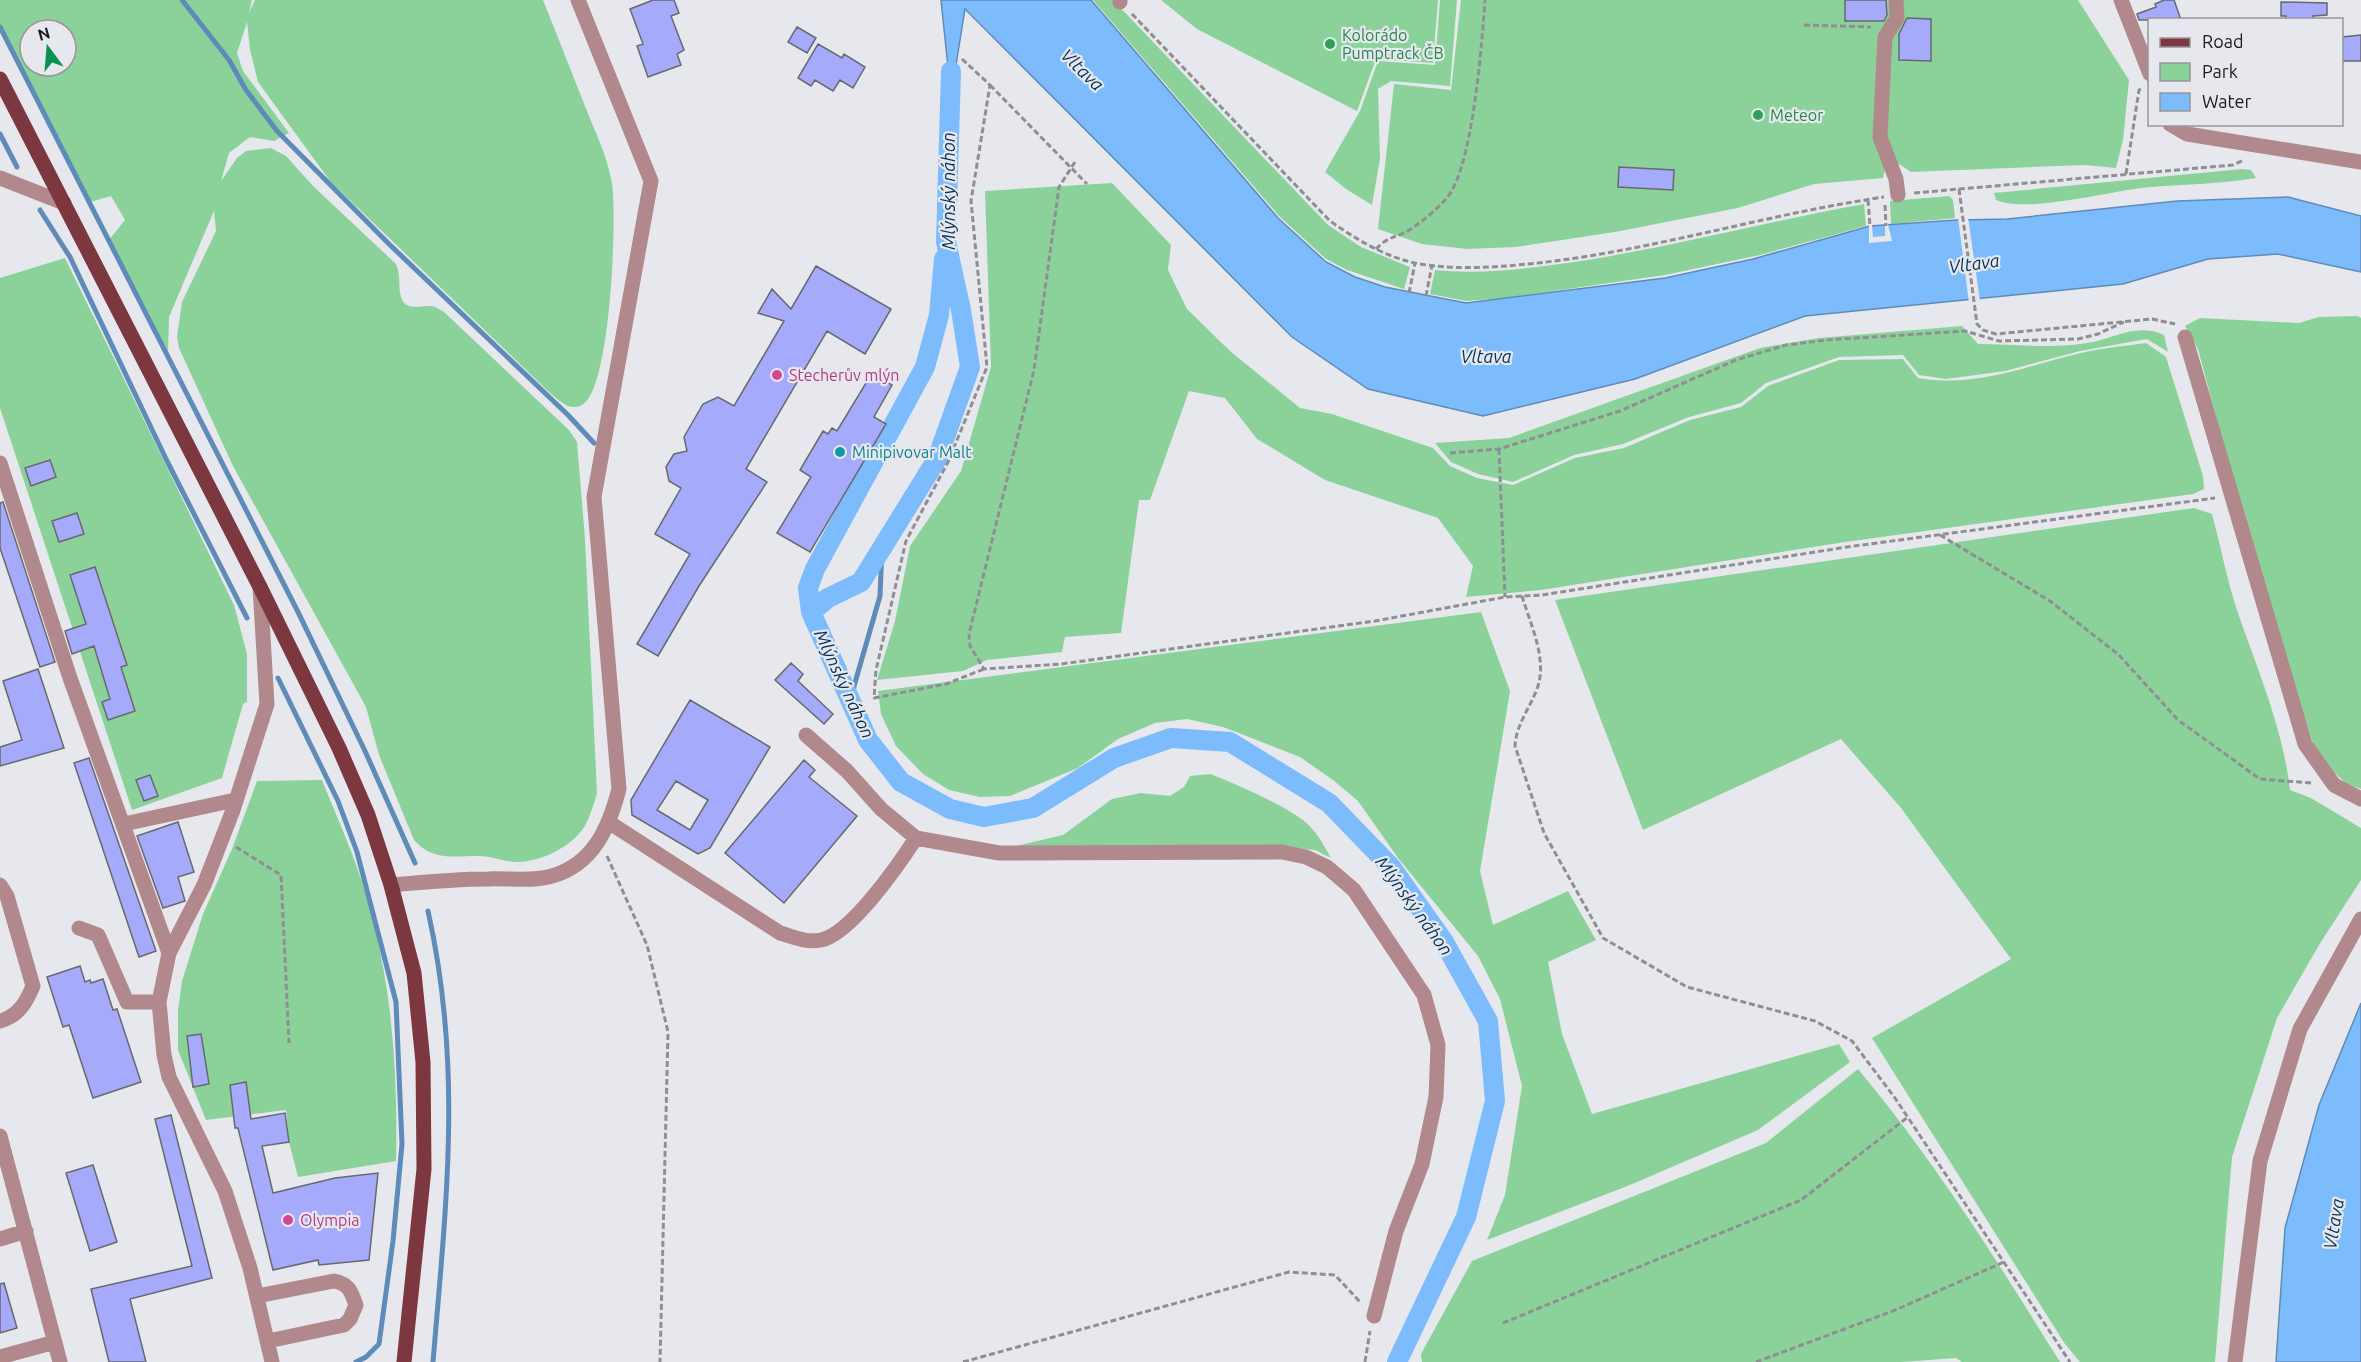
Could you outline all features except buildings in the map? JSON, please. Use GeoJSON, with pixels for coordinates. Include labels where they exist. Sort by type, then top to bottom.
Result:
{"type":"FeatureCollection","features":[{"type":"Feature","properties":{"kind":"main road"},"geometry":{"type":"LineString","coordinates":[[0,79],[260,587],[339,748],[368,815],[391,885],[414,973],[423,1062],[424,1169],[404,1362]]}},
{"type":"Feature","properties":{"kind":"street"},"geometry":{"type":"LineString","coordinates":[[391,885],[454,879],[530,879],[552,876],[573,867],[590,853],[601,839],[610,823],[619,789],[594,497],[651,181],[578,0]]}},
{"type":"Feature","properties":{"kind":"street"},"geometry":{"type":"LineString","coordinates":[[1896,0],[1894,22],[1885,37],[1880,137],[1896,179],[1899,195]]}},
{"type":"Feature","properties":{"kind":"street"},"geometry":{"type":"LineString","coordinates":[[2121,0],[2148,69]]}},
{"type":"Feature","properties":{"kind":"street"},"geometry":{"type":"LineString","coordinates":[[2173,126],[2187,134],[2361,162]]}},
{"type":"Feature","properties":{"kind":"street"},"geometry":{"type":"LineString","coordinates":[[0,178],[63,203]]}},
{"type":"Feature","properties":{"kind":"street"},"geometry":{"type":"LineString","coordinates":[[2185,337],[2305,744],[2334,785],[2361,799]]}},
{"type":"Feature","properties":{"kind":"street"},"geometry":{"type":"LineString","coordinates":[[0,463],[70,678],[169,953]]}},
{"type":"Feature","properties":{"kind":"street"},"geometry":{"type":"LineString","coordinates":[[260,587],[267,704],[204,885],[169,953],[159,1002],[162,1045],[169,1077],[225,1191],[257,1296],[273,1362]]}},
{"type":"Feature","properties":{"kind":"street"},"geometry":{"type":"LineString","coordinates":[[806,735],[847,771],[881,809],[916,838],[999,853],[1282,852],[1306,857],[1327,867],[1354,890],[1424,995],[1438,1046],[1436,1097],[1422,1164],[1396,1231],[1374,1316]]}},
{"type":"Feature","properties":{"kind":"street"},"geometry":{"type":"LineString","coordinates":[[124,824],[235,800]]}},
{"type":"Feature","properties":{"kind":"street"},"geometry":{"type":"LineString","coordinates":[[610,823],[780,933],[804,940],[823,940],[850,922],[894,873],[916,838]]}},
{"type":"Feature","properties":{"kind":"street"},"geometry":{"type":"LineString","coordinates":[[0,885],[7,896],[33,986],[26,1003],[12,1018],[0,1021]]}},
{"type":"Feature","properties":{"kind":"street"},"geometry":{"type":"LineString","coordinates":[[2235,1362],[2260,1161],[2300,1029],[2361,920]]}},
{"type":"Feature","properties":{"kind":"street"},"geometry":{"type":"LineString","coordinates":[[79,928],[98,935],[127,1002],[159,1002]]}},
{"type":"Feature","properties":{"kind":"street"},"geometry":{"type":"LineString","coordinates":[[0,1136],[60,1362]]}},
{"type":"Feature","properties":{"kind":"street"},"geometry":{"type":"LineString","coordinates":[[0,1239],[26,1231]]}},
{"type":"Feature","properties":{"kind":"street"},"geometry":{"type":"LineString","coordinates":[[257,1296],[334,1281],[345,1284],[351,1290],[356,1305],[350,1319],[344,1324],[268,1341]]}},
{"type":"Feature","properties":{"kind":"street"},"geometry":{"type":"LineString","coordinates":[[0,1357],[55,1341]]}},
{"type":"Feature","properties":{"kind":"path"},"geometry":{"type":"LineString","coordinates":[[1376,249],[1386,238],[1410,230],[1447,198],[1455,183],[1472,120],[1485,0]]}},
{"type":"Feature","properties":{"kind":"path"},"geometry":{"type":"LineString","coordinates":[[1120,1],[1330,221],[1360,242],[1415,263],[1467,268],[1576,259],[1899,195],[2233,165],[2243,161],[2248,153]]}},
{"type":"Feature","properties":{"kind":"path"},"geometry":{"type":"LineString","coordinates":[[1804,25],[1894,22]]}},
{"type":"Feature","properties":{"kind":"path"},"geometry":{"type":"LineString","coordinates":[[962,59],[990,84],[1087,184]]}},
{"type":"Feature","properties":{"kind":"path"},"geometry":{"type":"LineString","coordinates":[[990,84],[971,201],[987,367],[948,462],[906,541],[876,670],[874,698],[946,684],[984,669],[1061,664],[1375,621],[1505,597],[2232,496]]}},
{"type":"Feature","properties":{"kind":"path"},"geometry":{"type":"LineString","coordinates":[[2126,174],[2139,90],[2148,87]]}},
{"type":"Feature","properties":{"kind":"path"},"geometry":{"type":"LineString","coordinates":[[984,669],[970,646],[969,634],[1034,370],[1059,187],[1075,162]]}},
{"type":"Feature","properties":{"kind":"path"},"geometry":{"type":"LineString","coordinates":[[1959,189],[1977,324],[1983,330],[1996,333],[2096,326],[2152,319],[2176,325],[2185,337]]}},
{"type":"Feature","properties":{"kind":"path"},"geometry":{"type":"LineString","coordinates":[[1868,200],[1870,226]]}},
{"type":"Feature","properties":{"kind":"path"},"geometry":{"type":"LineString","coordinates":[[1885,204],[1886,226]]}},
{"type":"Feature","properties":{"kind":"path"},"geometry":{"type":"LineString","coordinates":[[1409,292],[1415,263]]}},
{"type":"Feature","properties":{"kind":"path"},"geometry":{"type":"LineString","coordinates":[[1426,296],[1432,265]]}},
{"type":"Feature","properties":{"kind":"path"},"geometry":{"type":"LineString","coordinates":[[1450,453],[1499,449],[1620,411],[1725,365],[1786,345],[1965,330],[1999,341],[2078,339],[2098,334],[2124,322]]}},
{"type":"Feature","properties":{"kind":"path"},"geometry":{"type":"LineString","coordinates":[[1499,449],[1505,597]]}},
{"type":"Feature","properties":{"kind":"path"},"geometry":{"type":"LineString","coordinates":[[1940,535],[2050,601],[2119,655],[2178,720],[2260,779],[2334,785]]}},
{"type":"Feature","properties":{"kind":"path"},"geometry":{"type":"LineString","coordinates":[[1522,596],[1538,640],[1539,684],[1516,734],[1515,746],[1544,832],[1603,938],[1687,987],[1815,1021],[1852,1041],[1908,1117],[2070,1362]]}},
{"type":"Feature","properties":{"kind":"path"},"geometry":{"type":"LineString","coordinates":[[222,838],[281,875],[289,1043]]}},
{"type":"Feature","properties":{"kind":"path"},"geometry":{"type":"LineString","coordinates":[[601,839],[647,945],[668,1032],[660,1362]]}},
{"type":"Feature","properties":{"kind":"path"},"geometry":{"type":"LineString","coordinates":[[1503,1323],[1801,1200],[1908,1117]]}},
{"type":"Feature","properties":{"kind":"path"},"geometry":{"type":"LineString","coordinates":[[1756,1362],[1893,1311],[2004,1262]]}},
{"type":"Feature","properties":{"kind":"path"},"geometry":{"type":"LineString","coordinates":[[963,1362],[1289,1272],[1335,1275],[1374,1316],[1365,1362]]}},
{"type":"Feature","properties":{"kind":"green space"},"geometry":{"type":"Polygon","coordinates":[[[0,0],[252,0],[249,13],[255,0],[543,0],[601,146],[612,184],[614,230],[606,337],[600,369],[592,393],[582,405],[569,406],[550,393],[330,181],[258,82],[250,50],[247,22],[237,53],[243,71],[289,133],[274,141],[250,137],[229,153],[221,181],[237,158],[246,151],[271,148],[286,156],[313,186],[396,264],[401,297],[406,305],[433,306],[444,312],[569,430],[577,442],[585,539],[597,793],[586,824],[581,832],[565,846],[535,860],[515,862],[483,856],[443,856],[428,851],[414,840],[379,755],[366,707],[233,466],[179,348],[177,337],[182,302],[216,231],[214,211],[169,317],[168,357],[108,241],[125,220],[111,196],[90,202],[25,78],[78,78],[78,18],[18,18],[18,65],[0,31],[0,0]]]}},
{"type":"Feature","properties":{"kind":"green space"},"geometry":{"type":"Polygon","coordinates":[[[1093,0],[1113,0],[1328,225],[1361,247],[1410,267],[1404,289],[1347,270],[1326,259],[1279,216],[1093,0]]]}},
{"type":"Feature","properties":{"kind":"green space","name":"Kolorádo Pumptrack ČB"},"geometry":{"type":"Polygon","coordinates":[[[1161,0],[1438,0],[1433,63],[1376,59],[1357,111],[1197,29],[1161,0]]]}},
{"type":"Feature","properties":{"kind":"green space"},"geometry":{"type":"Polygon","coordinates":[[[1440,0],[1457,0],[1450,86],[1391,81],[1378,89],[1380,159],[1372,205],[1346,189],[1325,172],[1360,111],[1378,61],[1435,65],[1440,0]]]}},
{"type":"Feature","properties":{"kind":"green space","name":"Meteor"},"geometry":{"type":"Polygon","coordinates":[[[1461,0],[2078,0],[2129,80],[2123,140],[2116,168],[2084,165],[1911,172],[1899,164],[1885,170],[1883,178],[1814,184],[1738,208],[1615,232],[1516,247],[1467,249],[1422,244],[1378,229],[1394,84],[1451,90],[1461,0]]]}},
{"type":"Feature","properties":{"kind":"green space"},"geometry":{"type":"Polygon","coordinates":[[[2251,170],[2256,178],[2151,187],[2049,203],[2010,204],[1996,200],[1994,193],[2251,170]]]}},
{"type":"Feature","properties":{"kind":"green space"},"geometry":{"type":"Polygon","coordinates":[[[1112,183],[1171,245],[1168,270],[1187,309],[1230,351],[1300,408],[1332,414],[1433,448],[1450,466],[1477,478],[1513,485],[1575,458],[1624,448],[1690,420],[1741,407],[1768,386],[1839,360],[1903,359],[1918,378],[1960,380],[2001,374],[2089,351],[2146,343],[2166,357],[2203,476],[2204,489],[2193,494],[1845,542],[1541,590],[1466,597],[1473,566],[1438,518],[1325,480],[1257,439],[1225,398],[1189,391],[1150,500],[1139,500],[1121,633],[1065,637],[1062,652],[987,660],[963,671],[877,680],[895,621],[910,546],[961,471],[991,367],[985,191],[1112,183]]]}},
{"type":"Feature","properties":{"kind":"green space"},"geometry":{"type":"Polygon","coordinates":[[[1949,196],[1953,200],[1955,218],[1891,224],[1890,201],[1949,196]]]}},
{"type":"Feature","properties":{"kind":"green space"},"geometry":{"type":"Polygon","coordinates":[[[1864,204],[1866,226],[1760,255],[1665,275],[1505,298],[1466,301],[1430,294],[1435,270],[1490,271],[1581,261],[1864,204]]]}},
{"type":"Feature","properties":{"kind":"green space"},"geometry":{"type":"Polygon","coordinates":[[[65,258],[234,605],[247,654],[247,702],[243,704],[222,778],[132,810],[0,408],[0,278],[65,258]]]}},
{"type":"Feature","properties":{"kind":"green space"},"geometry":{"type":"Polygon","coordinates":[[[2357,316],[2361,318],[2361,789],[2347,784],[2330,769],[2313,743],[2263,592],[2198,349],[2185,326],[2200,318],[2299,323],[2319,317],[2357,316]]]}},
{"type":"Feature","properties":{"kind":"green space"},"geometry":{"type":"Polygon","coordinates":[[[1962,326],[1978,344],[2033,346],[2087,343],[2134,331],[2154,331],[2164,335],[2168,352],[2147,339],[2080,351],[2005,371],[1946,379],[1919,375],[1903,355],[1839,357],[1766,383],[1741,403],[1689,417],[1623,444],[1574,455],[1513,482],[1478,474],[1451,462],[1435,443],[1509,438],[1760,348],[1819,338],[1962,326]]]}},
{"type":"Feature","properties":{"kind":"green space"},"geometry":{"type":"Polygon","coordinates":[[[2194,508],[2212,514],[2234,601],[2276,722],[2290,790],[2311,798],[2361,828],[2361,880],[2319,945],[2277,1018],[2232,1157],[2215,1362],[2080,1362],[2065,1344],[1872,1038],[2011,959],[1901,808],[1841,739],[1643,830],[1555,600],[2194,508]]]}},
{"type":"Feature","properties":{"kind":"green space"},"geometry":{"type":"Polygon","coordinates":[[[1481,612],[1510,691],[1480,871],[1493,925],[1568,891],[1596,940],[1548,962],[1562,1034],[1592,1114],[1839,1044],[1850,1062],[1758,1130],[1630,1185],[1487,1240],[1505,1195],[1522,1086],[1500,999],[1478,956],[1398,858],[1358,801],[1300,757],[1223,727],[1187,719],[1155,723],[1118,739],[1078,768],[1010,796],[980,797],[949,790],[923,774],[896,746],[881,714],[878,691],[1481,612]]]}},
{"type":"Feature","properties":{"kind":"green space"},"geometry":{"type":"Polygon","coordinates":[[[1210,774],[1258,794],[1303,820],[1322,842],[1331,858],[1315,850],[1268,845],[1007,848],[1063,835],[1112,799],[1141,793],[1170,796],[1184,787],[1190,776],[1210,774]]]}},
{"type":"Feature","properties":{"kind":"green space"},"geometry":{"type":"Polygon","coordinates":[[[322,780],[362,880],[382,961],[392,1027],[396,1094],[396,1161],[298,1177],[289,1142],[286,1110],[206,1120],[178,1050],[178,1010],[182,981],[203,914],[232,849],[257,781],[322,780]]]}},
{"type":"Feature","properties":{"kind":"green space"},"geometry":{"type":"Polygon","coordinates":[[[1858,1069],[1939,1176],[1989,1249],[2060,1362],[1962,1362],[1956,1358],[1902,1362],[1422,1362],[1421,1354],[1472,1261],[1766,1143],[1858,1069]]]}},
{"type":"Feature","properties":{"kind":"water","name":"Vltava"},"geometry":{"type":"Polygon","coordinates":[[[941,0],[1091,0],[1278,218],[1326,262],[1355,277],[1385,287],[1466,303],[1665,278],[1753,259],[1870,226],[2007,219],[2177,201],[2288,197],[2361,216],[2361,272],[2278,254],[2208,259],[2123,284],[1805,316],[1635,379],[1483,416],[1368,389],[1292,337],[965,9],[951,96],[941,0]]]}},
{"type":"Feature","properties":{"kind":"water","name":"Vltava"},"geometry":{"type":"Polygon","coordinates":[[[2361,1003],[2361,1362],[2276,1362],[2285,1228],[2319,1105],[2361,1003]]]}},
{"type":"Feature","properties":{"kind":"pier"},"geometry":{"type":"Polygon","coordinates":[[[1958,217],[1968,217],[1980,301],[1969,303],[1958,217]]]}},
{"type":"Feature","properties":{"kind":"pier"},"geometry":{"type":"Polygon","coordinates":[[[1885,224],[1888,224],[1892,241],[1869,243],[1869,225],[1872,225],[1873,237],[1885,236],[1885,224]]]}},
{"type":"Feature","properties":{"kind":"waterway"},"geometry":{"type":"LineString","coordinates":[[182,0],[229,60],[246,90],[277,131],[389,244],[568,415],[594,443]]}},
{"type":"Feature","properties":{"kind":"waterway"},"geometry":{"type":"LineString","coordinates":[[0,27],[298,612],[365,751],[415,863]]}},
{"type":"Feature","properties":{"kind":"waterway","name":"Mlýnský náhon"},"geometry":{"type":"LineString","coordinates":[[951,71],[946,242],[961,310],[970,367],[937,459],[861,582],[828,598],[811,612],[868,740],[901,782],[950,809],[984,817],[1033,808],[1114,758],[1171,738],[1230,742],[1329,803],[1391,867],[1444,942],[1488,1021],[1495,1101],[1466,1217],[1397,1362]]}},
{"type":"Feature","properties":{"kind":"waterway"},"geometry":{"type":"LineString","coordinates":[[0,134],[17,167]]}},
{"type":"Feature","properties":{"kind":"waterway"},"geometry":{"type":"LineString","coordinates":[[40,210],[70,257],[166,459],[247,618]]}},
{"type":"Feature","properties":{"kind":"waterway"},"geometry":{"type":"LineString","coordinates":[[811,612],[808,588],[815,569],[925,367],[939,315],[944,259]]}},
{"type":"Feature","properties":{"kind":"waterway"},"geometry":{"type":"LineString","coordinates":[[850,700],[880,596],[882,548]]}},
{"type":"Feature","properties":{"kind":"waterway"},"geometry":{"type":"LineString","coordinates":[[278,678],[338,801],[357,852],[396,1002],[402,1144],[393,1241],[379,1344],[366,1357],[356,1362]]}},
{"type":"Feature","properties":{"kind":"waterway"},"geometry":{"type":"LineString","coordinates":[[428,911],[439,969],[448,1081],[446,1191],[433,1362]]}},
{"type":"Feature","properties":{"kind":"place","name":"Kolorádo Pumptrack ČB"},"geometry":{"type":"Point","coordinates":[1330,44]}},
{"type":"Feature","properties":{"kind":"place","name":"Meteor"},"geometry":{"type":"Point","coordinates":[1758,115]}},
{"type":"Feature","properties":{"kind":"place","name":"Stecherův mlýn"},"geometry":{"type":"Point","coordinates":[777,375]}},
{"type":"Feature","properties":{"kind":"place","name":"Minipivovar Malt"},"geometry":{"type":"Point","coordinates":[840,452]}},
{"type":"Feature","properties":{"kind":"place","name":"Olympia"},"geometry":{"type":"Point","coordinates":[288,1220]}}]}
